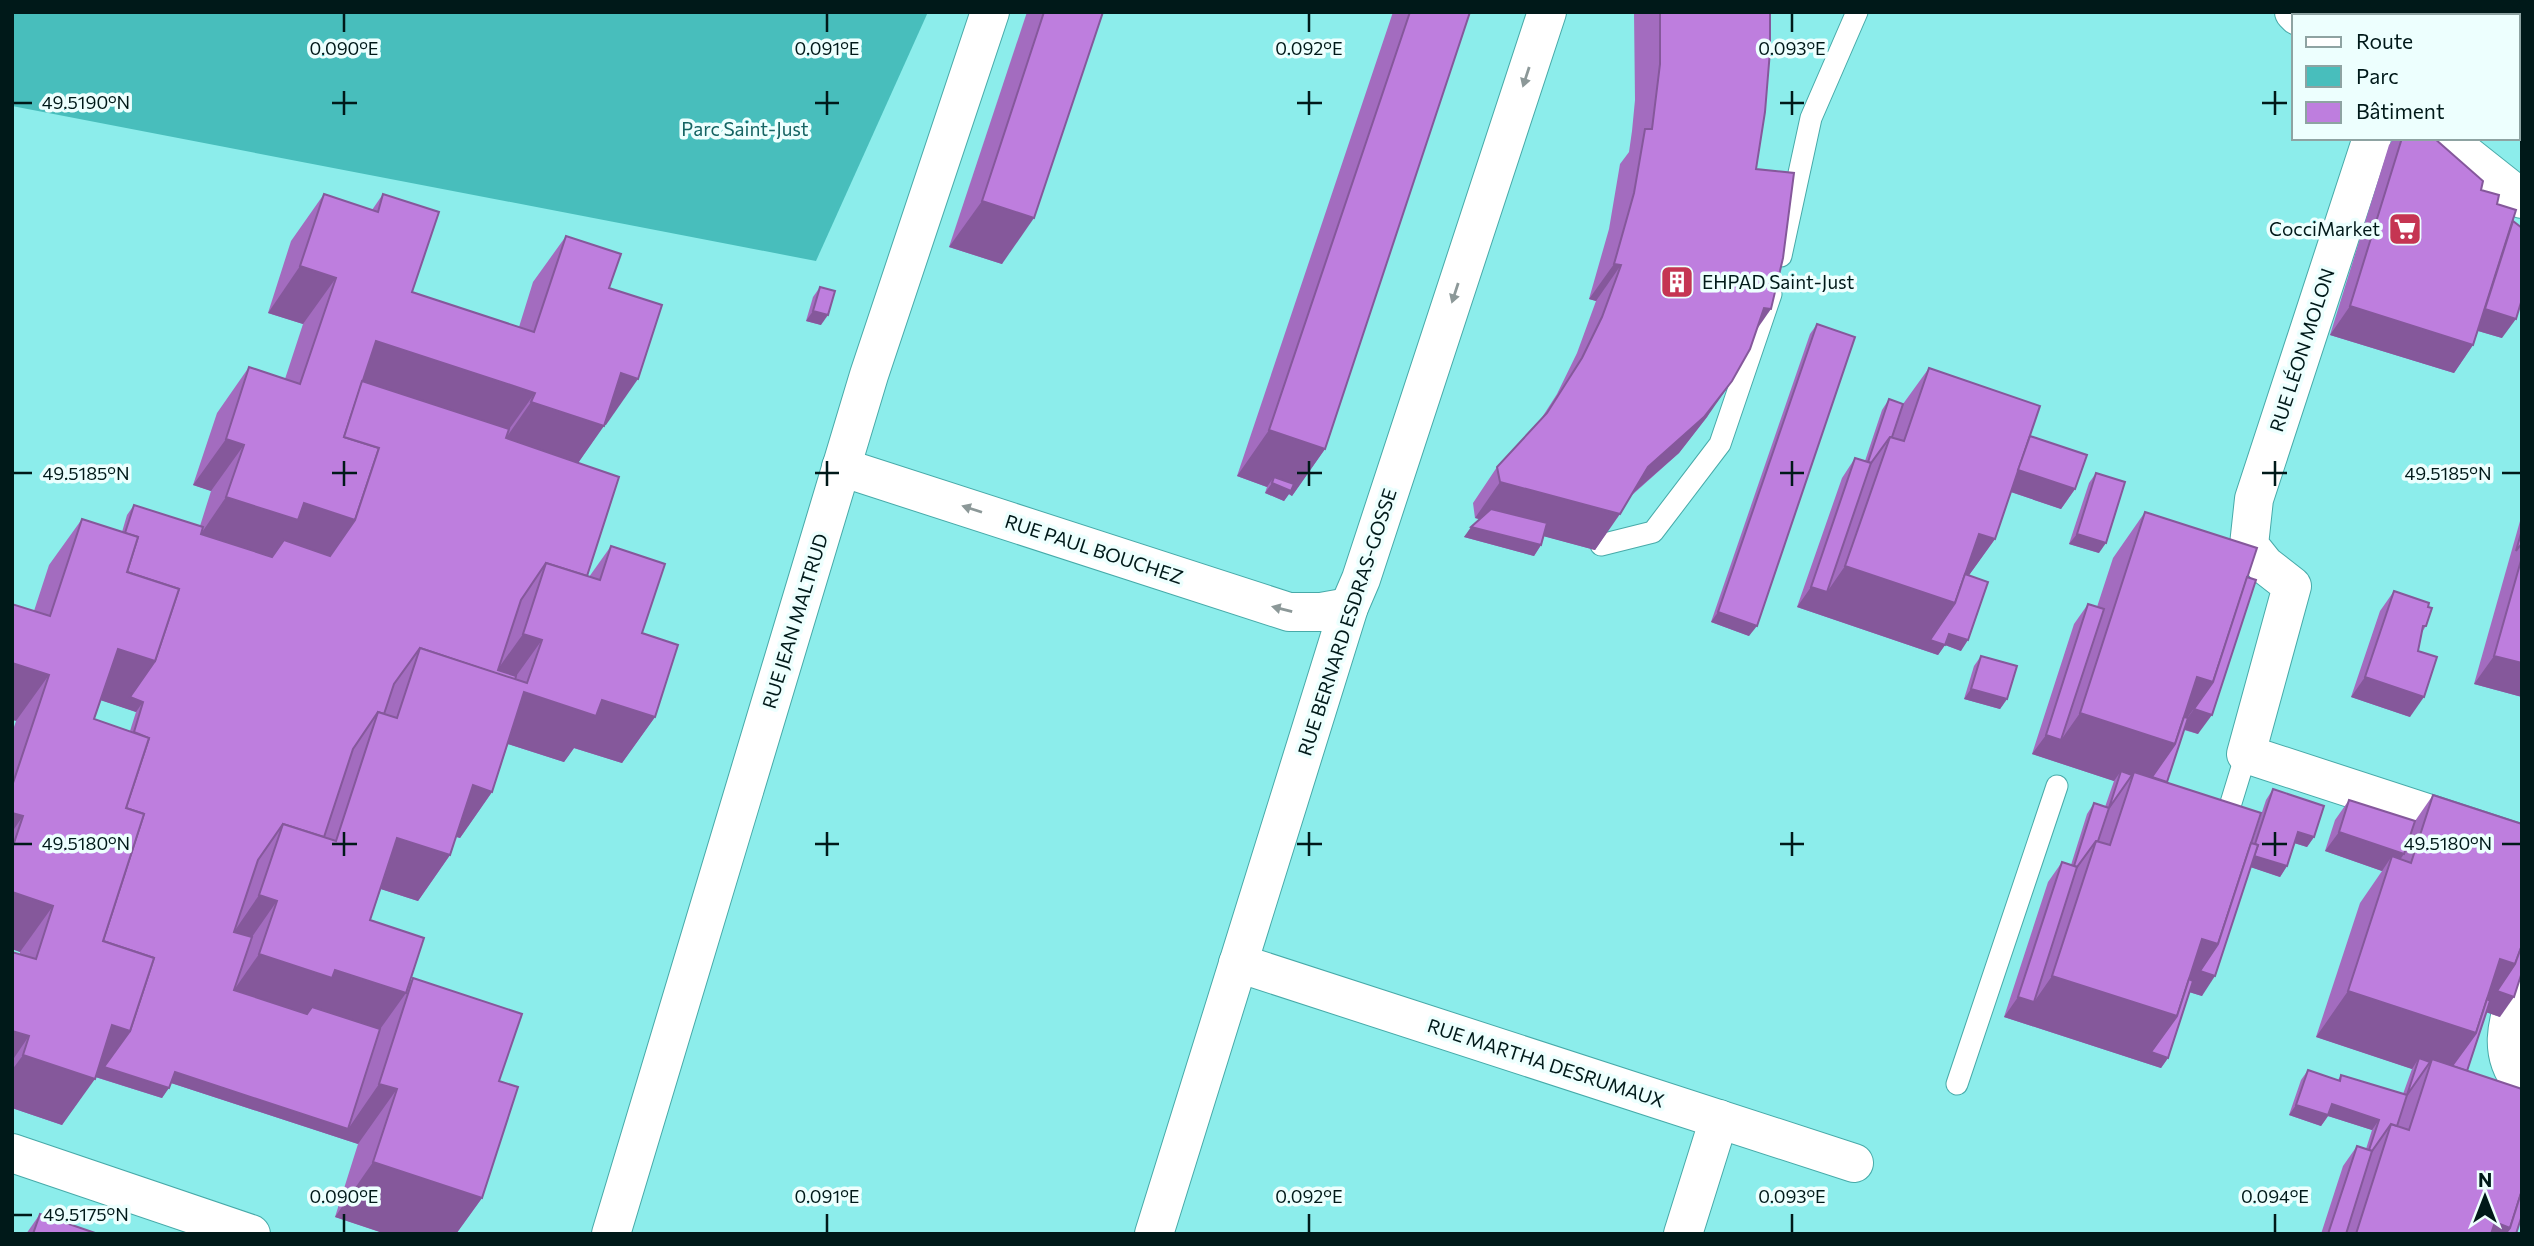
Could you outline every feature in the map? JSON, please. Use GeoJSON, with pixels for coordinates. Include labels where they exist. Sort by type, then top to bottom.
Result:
{"type":"FeatureCollection","features":[{"type":"Feature","properties":{"kind":"street","name":"RUE JEAN MALTRUD"},"geometry":{"type":"LineString","coordinates":[[611,1234],[869,375],[990,12]]}},
{"type":"Feature","properties":{"kind":"street","name":"RUE BERNARD ESDRAS-GOSSE"},"geometry":{"type":"LineString","coordinates":[[1154,1234],[1349,607],[1361,579],[1547,12]]}},
{"type":"Feature","properties":{"kind":"street","name":"RUE LÉON MOLON"},"geometry":{"type":"LineString","coordinates":[[2246,754],[2292,586],[2265,565],[2249,545],[2254,499],[2371,140]]}},
{"type":"Feature","properties":{"kind":"street"},"geometry":{"type":"LineString","coordinates":[[2448,140],[2522,199]]}},
{"type":"Feature","properties":{"kind":"street","name":"RUE PAUL BOUCHEZ"},"geometry":{"type":"LineString","coordinates":[[841,467],[1289,612],[1321,612],[1349,607]]}},
{"type":"Feature","properties":{"kind":"street"},"geometry":{"type":"LineString","coordinates":[[2246,754],[2522,844]]}},
{"type":"Feature","properties":{"kind":"street","name":"RUE MARTHA DESRUMAUX"},"geometry":{"type":"LineString","coordinates":[[1238,962],[1854,1163]]}},
{"type":"Feature","properties":{"kind":"street"},"geometry":{"type":"LineString","coordinates":[[2522,977],[2505,1037],[2511,1069],[2522,1083]]}},
{"type":"Feature","properties":{"kind":"street"},"geometry":{"type":"LineString","coordinates":[[1683,1234],[1719,1119]]}},
{"type":"Feature","properties":{"kind":"street"},"geometry":{"type":"LineString","coordinates":[[12,1153],[251,1234]]}},
{"type":"Feature","properties":{"kind":"lane"},"geometry":{"type":"LineString","coordinates":[[1601,545],[1653,532],[1720,444],[1774,288],[1811,118],[1857,12]]}},
{"type":"Feature","properties":{"kind":"lane"},"geometry":{"type":"LineString","coordinates":[[2220,838],[2246,754]]}},
{"type":"Feature","properties":{"kind":"lane"},"geometry":{"type":"LineString","coordinates":[[1958,1084],[2057,786]]}},
{"type":"Feature","properties":{"kind":"green space","name":"Parc Saint-Just"},"geometry":{"type":"Polygon","coordinates":[[[12,12],[928,12],[816,261],[12,106],[12,12]]]}},
{"type":"Feature","properties":{"kind":"building"},"geometry":{"type":"Polygon","coordinates":[[[1044,12],[1103,12],[1034,218],[982,201],[1044,12]]]}},
{"type":"Feature","properties":{"kind":"building"},"geometry":{"type":"Polygon","coordinates":[[[1410,12],[1470,12],[1325,449],[1269,430],[1410,12]]]}},
{"type":"Feature","properties":{"kind":"building","name":"EHPAD Saint-Just"},"geometry":{"type":"Polygon","coordinates":[[[1660,12],[1770,12],[1765,112],[1756,169],[1794,173],[1783,258],[1771,309],[1764,308],[1750,349],[1732,381],[1704,417],[1648,467],[1620,514],[1500,482],[1497,467],[1547,413],[1582,358],[1602,317],[1621,265],[1614,264],[1634,193],[1645,129],[1652,129],[1660,64],[1660,12]]]}},
{"type":"Feature","properties":{"kind":"building"},"geometry":{"type":"Polygon","coordinates":[[[2401,140],[2436,140],[2483,181],[2481,190],[2499,195],[2497,204],[2516,210],[2473,345],[2350,306],[2401,140]]]}},
{"type":"Feature","properties":{"kind":"building"},"geometry":{"type":"Polygon","coordinates":[[[324,194],[378,212],[383,194],[439,212],[412,292],[534,332],[566,236],[621,254],[609,288],[662,305],[638,379],[621,373],[604,426],[531,402],[535,393],[376,341],[344,437],[379,448],[355,520],[304,503],[298,520],[226,497],[244,445],[226,439],[249,367],[300,384],[336,278],[300,266],[324,194]]]}},
{"type":"Feature","properties":{"kind":"building"},"geometry":{"type":"Polygon","coordinates":[[[2513,221],[2522,228],[2522,299],[2516,319],[2485,309],[2513,221]]]}},
{"type":"Feature","properties":{"kind":"building"},"geometry":{"type":"Polygon","coordinates":[[[820,287],[835,291],[828,315],[813,311],[820,287]]]}},
{"type":"Feature","properties":{"kind":"building"},"geometry":{"type":"Polygon","coordinates":[[[1817,324],[1855,337],[1757,626],[1718,612],[1817,324]]]}},
{"type":"Feature","properties":{"kind":"building"},"geometry":{"type":"Polygon","coordinates":[[[1929,368],[2040,406],[1995,539],[1979,534],[1955,603],[1845,566],[1890,437],[1904,441],[1929,368]]]}},
{"type":"Feature","properties":{"kind":"building"},"geometry":{"type":"Polygon","coordinates":[[[362,381],[509,429],[506,438],[619,477],[587,576],[546,563],[521,600],[498,670],[516,676],[515,680],[420,648],[394,684],[384,714],[378,712],[353,749],[324,837],[283,824],[258,860],[234,932],[252,937],[234,990],[307,1014],[312,1007],[380,1029],[348,1129],[175,1072],[169,1088],[104,1067],[130,1031],[154,958],[103,941],[144,814],[126,808],[149,738],[134,732],[143,702],[130,697],[155,661],[179,589],[127,572],[138,537],[125,533],[134,505],[203,527],[201,534],[272,557],[284,540],[330,556],[355,520],[379,448],[344,437],[362,381]]]}},
{"type":"Feature","properties":{"kind":"building"},"geometry":{"type":"Polygon","coordinates":[[[1889,399],[1903,404],[1892,437],[1871,463],[1868,462],[1889,399]]]}},
{"type":"Feature","properties":{"kind":"building"},"geometry":{"type":"Polygon","coordinates":[[[2030,436],[2087,455],[2075,489],[2018,470],[2030,436]]]}},
{"type":"Feature","properties":{"kind":"building"},"geometry":{"type":"Polygon","coordinates":[[[1855,458],[1871,463],[1827,592],[1811,587],[1855,458]]]}},
{"type":"Feature","properties":{"kind":"building"},"geometry":{"type":"Polygon","coordinates":[[[2096,473],[2125,482],[2106,543],[2077,534],[2096,473]]]}},
{"type":"Feature","properties":{"kind":"building"},"geometry":{"type":"Polygon","coordinates":[[[1274,477],[1294,484],[1291,491],[1272,483],[1274,477]]]}},
{"type":"Feature","properties":{"kind":"building"},"geometry":{"type":"Polygon","coordinates":[[[1491,509],[1547,523],[1541,545],[1471,527],[1491,509]]]}},
{"type":"Feature","properties":{"kind":"building"},"geometry":{"type":"Polygon","coordinates":[[[2145,512],[2257,548],[2213,682],[2197,677],[2175,744],[2080,713],[2145,512]]]}},
{"type":"Feature","properties":{"kind":"building"},"geometry":{"type":"Polygon","coordinates":[[[82,519],[138,537],[127,572],[179,589],[155,661],[118,649],[94,719],[149,738],[126,808],[144,814],[103,941],[154,958],[130,1031],[112,1025],[95,1079],[23,1055],[29,1036],[12,1031],[12,952],[36,959],[53,906],[12,892],[12,849],[23,816],[12,813],[12,786],[49,675],[12,663],[12,604],[50,616],[82,519]]]}},
{"type":"Feature","properties":{"kind":"building"},"geometry":{"type":"Polygon","coordinates":[[[2522,530],[2522,543],[2516,551],[2522,530]]]}},
{"type":"Feature","properties":{"kind":"building"},"geometry":{"type":"Polygon","coordinates":[[[611,546],[665,564],[642,633],[678,645],[655,717],[602,700],[596,716],[524,692],[492,792],[473,785],[450,855],[397,838],[370,920],[424,938],[406,993],[335,970],[332,978],[259,954],[277,901],[259,895],[283,824],[336,841],[378,712],[397,718],[420,648],[527,683],[542,640],[523,634],[546,563],[600,580],[611,546]]]}},
{"type":"Feature","properties":{"kind":"building"},"geometry":{"type":"Polygon","coordinates":[[[2522,557],[2522,663],[2494,656],[2522,557]]]}},
{"type":"Feature","properties":{"kind":"building"},"geometry":{"type":"Polygon","coordinates":[[[1965,574],[1988,582],[1968,640],[1949,634],[1945,645],[1930,640],[1955,603],[1965,574]]]}},
{"type":"Feature","properties":{"kind":"building"},"geometry":{"type":"Polygon","coordinates":[[[2247,577],[2256,580],[2212,715],[2194,709],[2213,682],[2247,577]]]}},
{"type":"Feature","properties":{"kind":"building"},"geometry":{"type":"Polygon","coordinates":[[[2394,591],[2429,603],[2428,607],[2432,608],[2426,626],[2423,626],[2418,651],[2437,657],[2424,697],[2365,677],[2394,591]]]}},
{"type":"Feature","properties":{"kind":"building"},"geometry":{"type":"Polygon","coordinates":[[[2088,604],[2104,609],[2061,740],[2046,735],[2088,604]]]}},
{"type":"Feature","properties":{"kind":"building"},"geometry":{"type":"Polygon","coordinates":[[[1981,656],[2017,666],[2007,699],[1971,689],[1981,656]]]}},
{"type":"Feature","properties":{"kind":"building"},"geometry":{"type":"Polygon","coordinates":[[[2184,717],[2188,718],[2167,782],[2152,777],[2175,744],[2184,717]]]}},
{"type":"Feature","properties":{"kind":"building"},"geometry":{"type":"Polygon","coordinates":[[[2121,771],[2132,775],[2109,808],[2121,771]]]}},
{"type":"Feature","properties":{"kind":"building"},"geometry":{"type":"Polygon","coordinates":[[[2134,772],[2261,813],[2218,944],[2202,939],[2177,1016],[2052,976],[2096,841],[2110,845],[2134,772]]]}},
{"type":"Feature","properties":{"kind":"building"},"geometry":{"type":"Polygon","coordinates":[[[2273,789],[2324,806],[2314,837],[2298,832],[2287,866],[2254,856],[2258,845],[2255,844],[2273,789]]]}},
{"type":"Feature","properties":{"kind":"building"},"geometry":{"type":"Polygon","coordinates":[[[2433,795],[2522,824],[2522,945],[2515,964],[2500,959],[2476,1033],[2348,991],[2392,856],[2411,863],[2433,795]]]}},
{"type":"Feature","properties":{"kind":"building"},"geometry":{"type":"Polygon","coordinates":[[[2349,800],[2415,821],[2404,854],[2339,832],[2349,800]]]}},
{"type":"Feature","properties":{"kind":"building"},"geometry":{"type":"Polygon","coordinates":[[[2094,803],[2109,808],[2098,841],[2077,867],[2074,866],[2094,803]]]}},
{"type":"Feature","properties":{"kind":"building"},"geometry":{"type":"Polygon","coordinates":[[[2251,843],[2258,845],[2215,976],[2200,971],[2218,944],[2251,843]]]}},
{"type":"Feature","properties":{"kind":"building"},"geometry":{"type":"Polygon","coordinates":[[[2062,862],[2077,867],[2034,1002],[2018,997],[2062,862]]]}},
{"type":"Feature","properties":{"kind":"building"},"geometry":{"type":"Polygon","coordinates":[[[2522,945],[2522,972],[2514,997],[2497,991],[2515,964],[2522,945]]]}},
{"type":"Feature","properties":{"kind":"building"},"geometry":{"type":"Polygon","coordinates":[[[413,978],[522,1014],[499,1081],[518,1087],[482,1198],[373,1162],[397,1089],[379,1084],[413,978]]]}},
{"type":"Feature","properties":{"kind":"building"},"geometry":{"type":"Polygon","coordinates":[[[2189,979],[2193,981],[2168,1058],[2151,1052],[2177,1016],[2189,979]]]}},
{"type":"Feature","properties":{"kind":"building"},"geometry":{"type":"Polygon","coordinates":[[[2487,999],[2490,1001],[2467,1071],[2452,1066],[2476,1033],[2487,999]]]}},
{"type":"Feature","properties":{"kind":"building"},"geometry":{"type":"Polygon","coordinates":[[[2419,1058],[2430,1062],[2407,1095],[2419,1058]]]}},
{"type":"Feature","properties":{"kind":"building"},"geometry":{"type":"Polygon","coordinates":[[[2432,1059],[2522,1089],[2522,1190],[2510,1228],[2495,1222],[2491,1234],[2356,1234],[2391,1124],[2409,1130],[2432,1059]]]}},
{"type":"Feature","properties":{"kind":"building"},"geometry":{"type":"Polygon","coordinates":[[[2308,1070],[2340,1081],[2341,1075],[2407,1095],[2397,1126],[2391,1124],[2372,1151],[2369,1150],[2379,1120],[2332,1104],[2328,1115],[2296,1105],[2308,1070]]]}},
{"type":"Feature","properties":{"kind":"building"},"geometry":{"type":"Polygon","coordinates":[[[2357,1146],[2372,1151],[2346,1234],[2328,1234],[2357,1146]]]}},
{"type":"Feature","properties":{"kind":"building"},"geometry":{"type":"Polygon","coordinates":[[[2522,1190],[2522,1215],[2516,1234],[2505,1234],[2510,1228],[2522,1190]]]}},
{"type":"Feature","properties":{"kind":"building"},"geometry":{"type":"Polygon","coordinates":[[[40,1214],[98,1234],[33,1234],[40,1214]]]}},
{"type":"Feature","properties":{"kind":"place","name":"CocciMarket"},"geometry":{"type":"Point","coordinates":[2405,229]}},
{"type":"Feature","properties":{"kind":"place","name":"EHPAD Saint-Just"},"geometry":{"type":"Point","coordinates":[1677,282]}}]}
